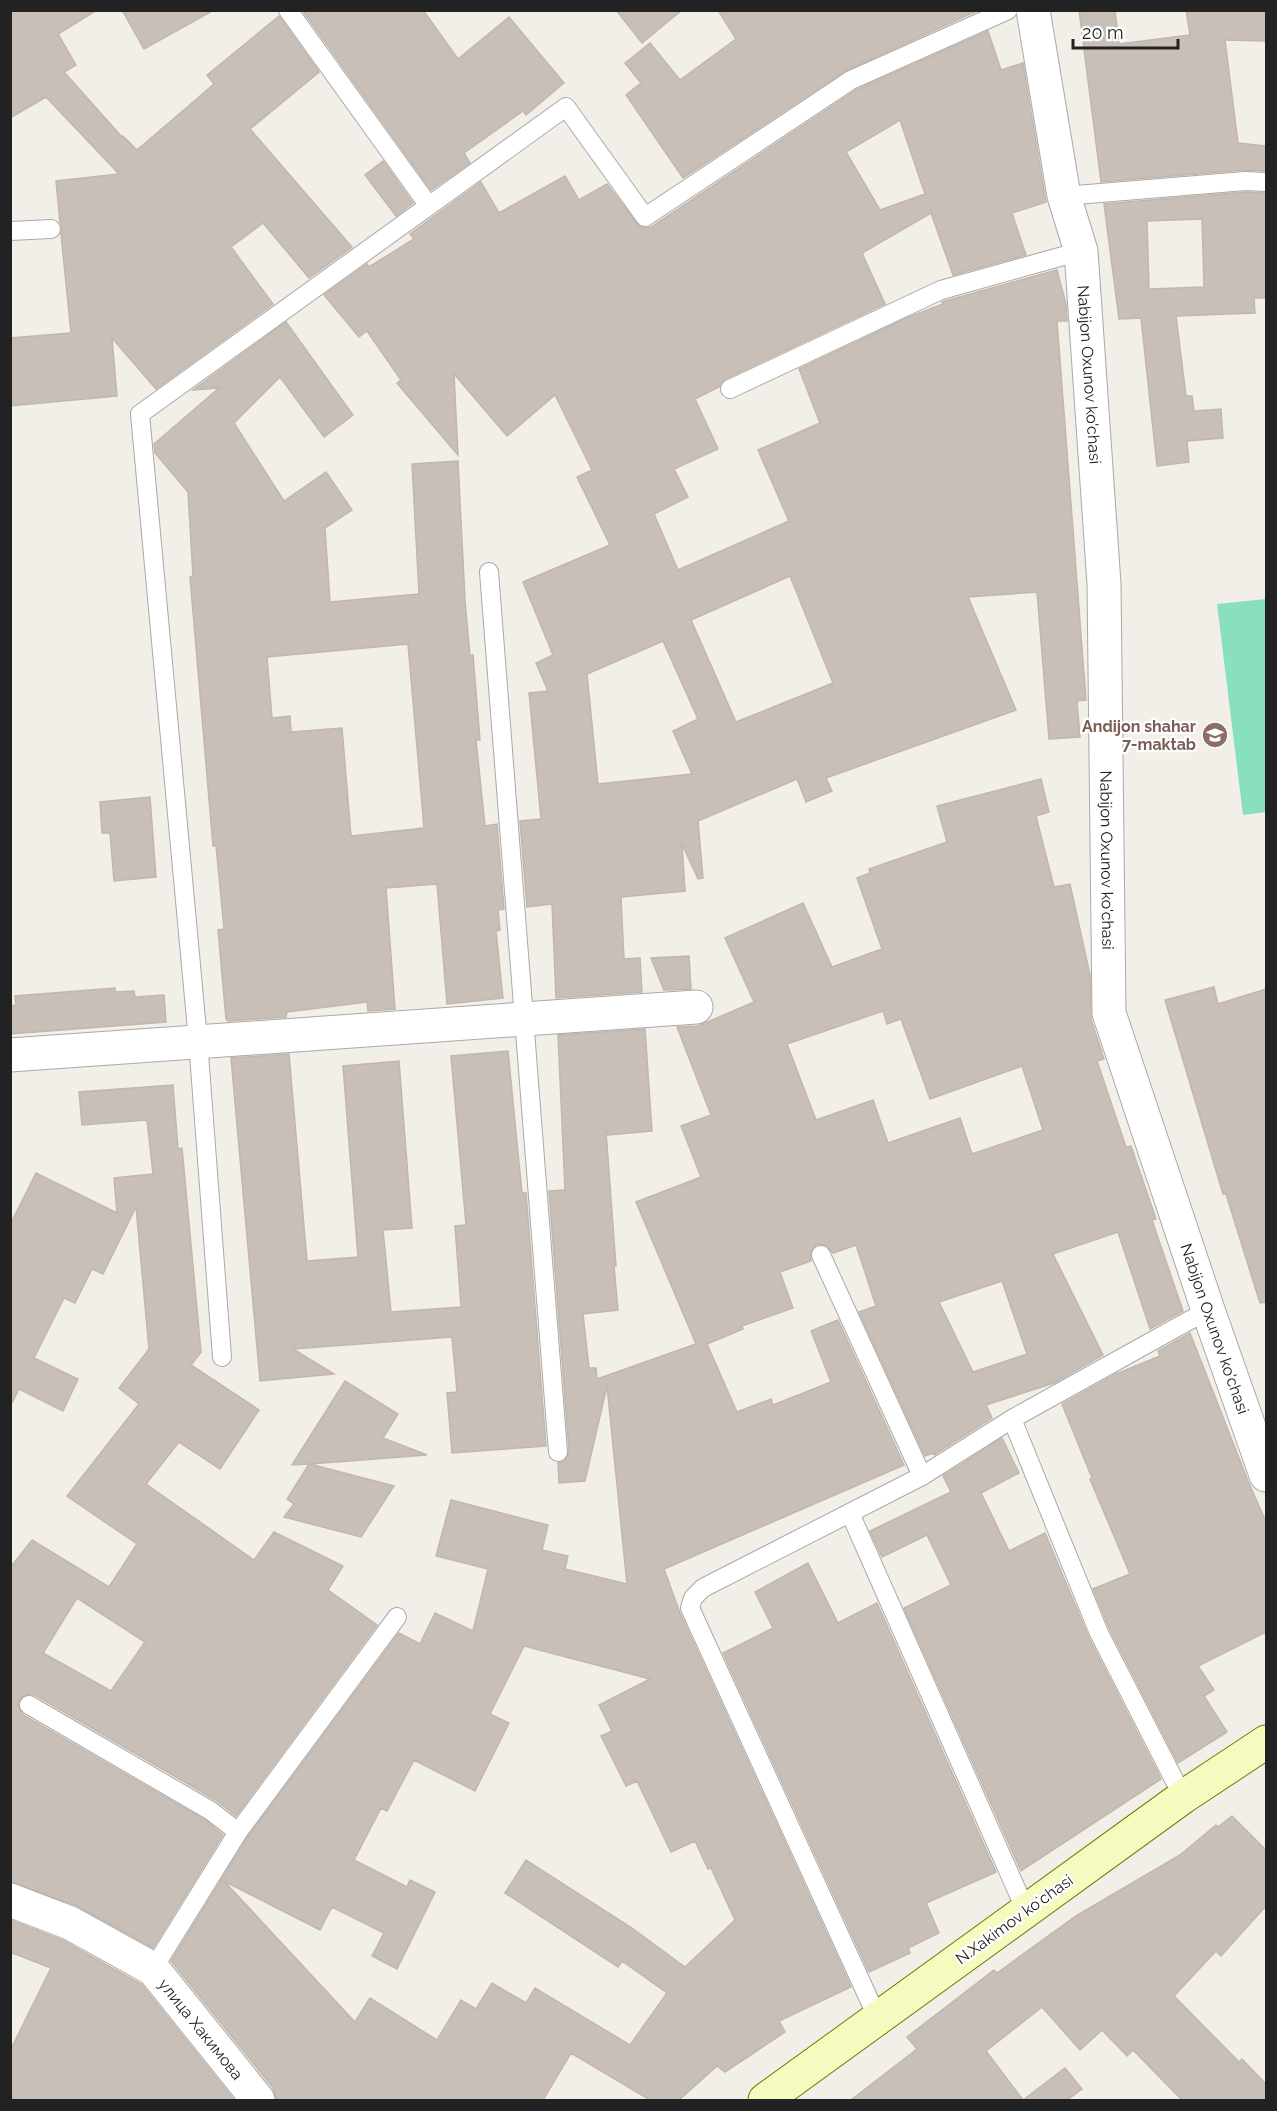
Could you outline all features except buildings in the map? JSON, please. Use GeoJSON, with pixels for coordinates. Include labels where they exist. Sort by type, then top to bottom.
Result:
{"type":"FeatureCollection","features":[{"type":"Feature","properties":{"kind":"main road","name":"N.Xakimov koʻchasi"},"geometry":{"type":"LineString","coordinates":[[765,2100],[1183,1797],[1266,1742]]}},
{"type":"Feature","properties":{"kind":"street","name":"Nabijon Oxunov ko'chasi"},"geometry":{"type":"LineString","coordinates":[[1033,10],[1064,196],[1081,251],[1104,584],[1109,1013],[1208,1310],[1266,1475]]}},
{"type":"Feature","properties":{"kind":"street"},"geometry":{"type":"LineString","coordinates":[[10,1055],[696,1007]]}},
{"type":"Feature","properties":{"kind":"street","name":"улица Хакимова"},"geometry":{"type":"LineString","coordinates":[[10,1900],[70,1923],[153,1969],[258,2100]]}},
{"type":"Feature","properties":{"kind":"lane"},"geometry":{"type":"LineString","coordinates":[[288,10],[429,206]]}},
{"type":"Feature","properties":{"kind":"lane"},"geometry":{"type":"LineString","coordinates":[[222,1357],[198,1041],[140,414],[566,107],[645,217],[850,80],[1008,10]]}},
{"type":"Feature","properties":{"kind":"lane"},"geometry":{"type":"LineString","coordinates":[[1064,196],[1245,181],[1266,182]]}},
{"type":"Feature","properties":{"kind":"lane"},"geometry":{"type":"LineString","coordinates":[[10,231],[51,229]]}},
{"type":"Feature","properties":{"kind":"lane"},"geometry":{"type":"LineString","coordinates":[[730,389],[941,290],[1081,251]]}},
{"type":"Feature","properties":{"kind":"lane"},"geometry":{"type":"LineString","coordinates":[[489,572],[558,1452]]}},
{"type":"Feature","properties":{"kind":"lane"},"geometry":{"type":"LineString","coordinates":[[821,1255],[922,1476]]}},
{"type":"Feature","properties":{"kind":"lane"},"geometry":{"type":"LineString","coordinates":[[878,2019],[690,1608],[693,1598],[703,1588],[922,1476],[1012,1419],[1208,1310]]}},
{"type":"Feature","properties":{"kind":"lane"},"geometry":{"type":"LineString","coordinates":[[1012,1419],[1099,1633],[1183,1797]]}},
{"type":"Feature","properties":{"kind":"lane"},"geometry":{"type":"LineString","coordinates":[[850,1513],[1026,1911]]}},
{"type":"Feature","properties":{"kind":"lane"},"geometry":{"type":"LineString","coordinates":[[153,1969],[238,1832],[397,1617]]}},
{"type":"Feature","properties":{"kind":"lane"},"geometry":{"type":"LineString","coordinates":[[29,1705],[211,1811],[238,1832]]}},
{"type":"Feature","properties":{"kind":"green space"},"geometry":{"type":"Polygon","coordinates":[[[1266,599],[1266,812],[1243,815],[1217,604],[1266,599]]]}},
{"type":"Feature","properties":{"kind":"place","name":"Andijon shahar 7-maktab"},"geometry":{"type":"Point","coordinates":[1215,735]}}]}
